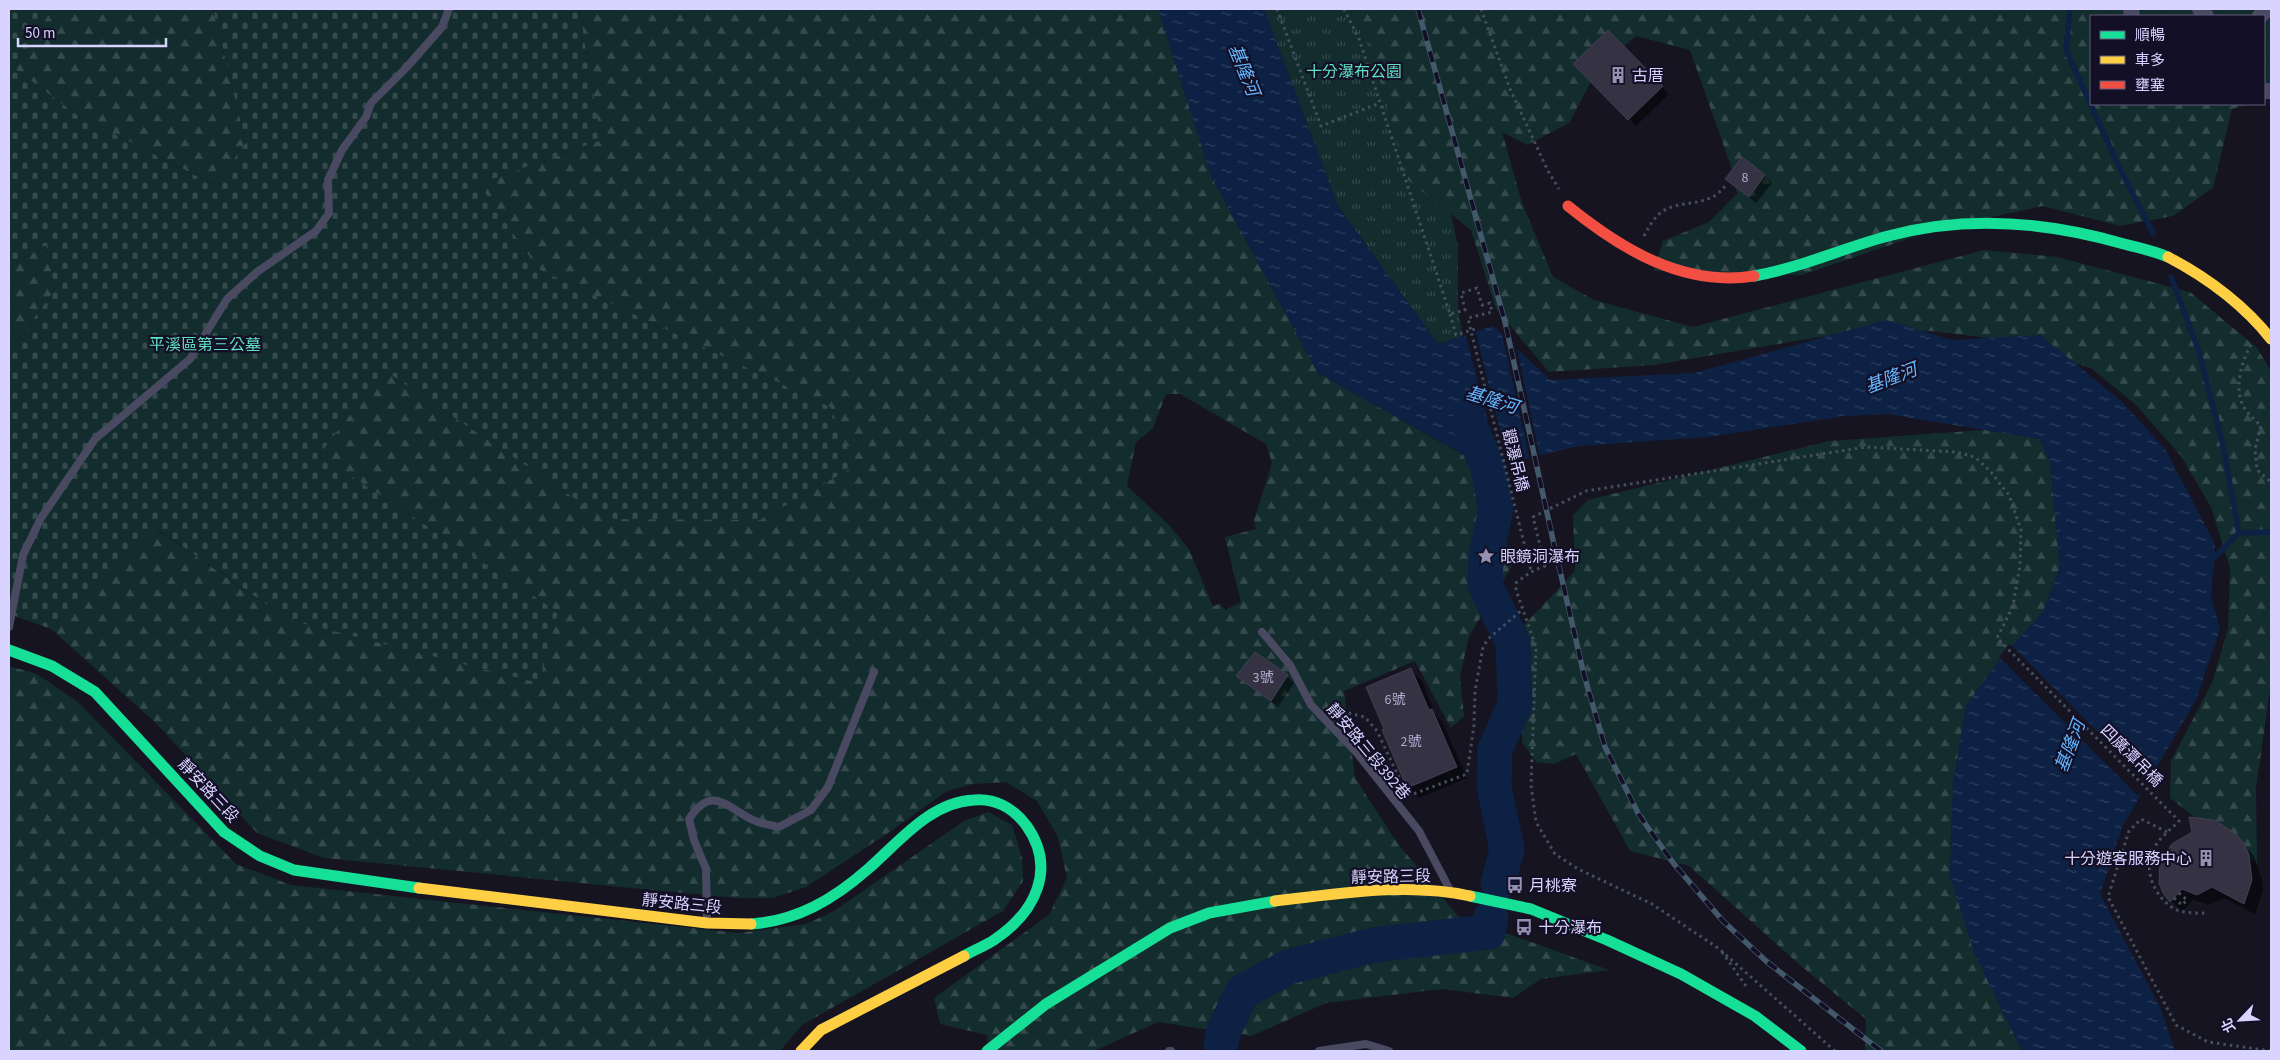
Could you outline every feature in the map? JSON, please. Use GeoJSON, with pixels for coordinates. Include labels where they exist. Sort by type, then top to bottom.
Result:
{"type":"FeatureCollection","features":[{"type":"Feature","properties":{"kind":"main road"},"geometry":{"type":"LineString","coordinates":[[1568,206],[1592,226],[1636,252],[1666,266],[1696,276],[1739,278],[1775,272],[1888,236],[1931,226],[1985,224],[2043,228],[2106,238],[2165,256],[2209,281],[2262,326],[2271,339]]}},
{"type":"Feature","properties":{"kind":"main road","name":"靜安路三段"},"geometry":{"type":"LineString","coordinates":[[9,650],[52,666],[95,692],[224,832],[260,856],[294,870],[357,880],[741,926],[782,921],[816,907],[873,866],[925,818],[961,801],[983,798],[1002,804],[1022,818],[1035,837],[1042,861],[1043,875],[1033,901],[1017,922],[994,940],[821,1030],[801,1051]]}},
{"type":"Feature","properties":{"kind":"main road","name":"靜安路三段"},"geometry":{"type":"LineString","coordinates":[[986,1051],[1046,1004],[1170,928],[1209,913],[1266,902],[1372,890],[1451,892],[1530,909],[1582,929],[1681,974],[1755,1016],[1800,1051]]}},
{"type":"Feature","properties":{"kind":"lane"},"geometry":{"type":"LineString","coordinates":[[9,627],[23,555],[41,518],[95,439],[190,359],[227,299],[257,272],[316,231],[329,213],[328,180],[342,150],[366,117],[371,103],[407,68],[442,27],[449,9]]}},
{"type":"Feature","properties":{"kind":"lane","name":"靜安路三段392巷"},"geometry":{"type":"LineString","coordinates":[[1262,632],[1290,665],[1311,704],[1357,754],[1418,831],[1451,892]]}},
{"type":"Feature","properties":{"kind":"lane"},"geometry":{"type":"LineString","coordinates":[[707,923],[706,869],[688,819],[696,808],[708,800],[724,802],[756,821],[780,827],[811,810],[828,787],[874,672]]}},
{"type":"Feature","properties":{"kind":"lane"},"geometry":{"type":"LineString","coordinates":[[1319,1051],[1366,1044],[1389,1051]]}},
{"type":"Feature","properties":{"kind":"path"},"geometry":{"type":"LineString","coordinates":[[1277,9],[1321,126],[1380,103]]}},
{"type":"Feature","properties":{"kind":"path"},"geometry":{"type":"LineString","coordinates":[[1344,9],[1359,39],[1456,335],[1478,328]]}},
{"type":"Feature","properties":{"kind":"path"},"geometry":{"type":"LineString","coordinates":[[1481,9],[1510,89],[1548,171],[1568,206]]}},
{"type":"Feature","properties":{"kind":"path"},"geometry":{"type":"LineString","coordinates":[[1636,252],[1654,220],[1662,212],[1673,206],[1710,199],[1720,193],[1726,185]]}},
{"type":"Feature","properties":{"kind":"path","name":"觀瀑吊橋"},"geometry":{"type":"LineString","coordinates":[[1450,314],[1465,310],[1461,293],[1477,288],[1482,305],[1490,304],[1492,312],[1468,318],[1531,571]]}},
{"type":"Feature","properties":{"kind":"path"},"geometry":{"type":"LineString","coordinates":[[2262,326],[2243,360],[2239,386],[2244,408],[2261,426],[2255,449],[2258,470],[2271,482]]}},
{"type":"Feature","properties":{"kind":"path","name":"四廣潭吊橋"},"geometry":{"type":"LineString","coordinates":[[1531,571],[1545,566],[1533,517],[1586,490],[1866,447],[1956,452],[1975,457],[1990,471],[2008,495],[2022,530],[2020,564],[2013,606],[1997,638],[2165,805],[2179,821],[2168,832]]}},
{"type":"Feature","properties":{"kind":"path"},"geometry":{"type":"LineString","coordinates":[[1531,571],[1516,583],[1516,590],[1536,647],[1531,785],[1536,822],[1555,854],[1578,868],[1652,904],[1718,948],[1835,1051]]}},
{"type":"Feature","properties":{"kind":"path"},"geometry":{"type":"LineString","coordinates":[[1311,704],[1365,717],[1377,731],[1407,796],[1467,774],[1478,673],[1483,647],[1488,639],[1523,609]]}},
{"type":"Feature","properties":{"kind":"path"},"geometry":{"type":"LineString","coordinates":[[2205,913],[2179,911],[2163,901],[2150,879],[2150,865],[2152,851],[2168,832],[2140,819],[2129,831],[2108,897],[2176,1025],[2208,1042],[2271,1051]]}},
{"type":"Feature","properties":{"kind":"path"},"geometry":{"type":"LineString","coordinates":[[2174,898],[2182,906],[2187,900],[2179,893]]}},
{"type":"Feature","properties":{"kind":"path"},"geometry":{"type":"LineString","coordinates":[[1718,948],[1756,1001],[1755,1016]]}},
{"type":"Feature","properties":{"kind":"green space","name":"平溪區第三公墓"},"geometry":{"type":"Polygon","coordinates":[[[9,9],[52,9],[15,69],[77,115],[214,185],[246,143],[213,9],[579,9],[601,140],[479,184],[538,269],[830,407],[855,466],[760,520],[605,519],[384,370],[319,455],[558,612],[539,683],[289,620],[157,529],[51,629],[9,614],[9,351],[55,290],[46,245],[9,266],[9,9]]]}},
{"type":"Feature","properties":{"kind":"green space"},"geometry":{"type":"Polygon","coordinates":[[[52,9],[213,9],[246,143],[215,185],[77,115],[15,69],[52,9]]]}},
{"type":"Feature","properties":{"kind":"green space"},"geometry":{"type":"Polygon","coordinates":[[[579,9],[1158,9],[1211,176],[1318,373],[1476,462],[1513,564],[1469,636],[1460,676],[1464,716],[1451,728],[1415,661],[1344,691],[1355,778],[1398,844],[1458,916],[1609,970],[1541,979],[1513,998],[1442,989],[1326,1003],[1251,1036],[1158,1022],[1094,1051],[988,1051],[987,1035],[940,1024],[934,998],[1049,915],[1067,878],[1058,837],[1037,801],[1006,782],[973,784],[947,791],[891,831],[806,887],[773,898],[735,898],[324,858],[257,833],[156,723],[51,629],[156,529],[289,620],[558,612],[319,455],[384,370],[606,519],[830,407],[538,269],[479,184],[601,140],[579,9]],[[1166,394],[1153,428],[1136,442],[1127,486],[1168,524],[1189,549],[1213,607],[1220,603],[1225,610],[1241,602],[1225,537],[1256,529],[1254,520],[1272,463],[1266,444],[1180,394],[1166,394]]]}},
{"type":"Feature","properties":{"kind":"green space","name":"十分瀑布公園"},"geometry":{"type":"Polygon","coordinates":[[[1264,9],[1402,9],[1406,19],[1458,245],[1458,310],[1463,336],[1438,344],[1338,206],[1264,9]]]}},
{"type":"Feature","properties":{"kind":"green space"},"geometry":{"type":"Polygon","coordinates":[[[1360,9],[2271,9],[2271,98],[2265,100],[2265,15],[2090,15],[2090,105],[2247,105],[2232,109],[2213,188],[2173,216],[2120,226],[2043,206],[1940,228],[1802,275],[1654,271],[1663,241],[1709,222],[1737,194],[1733,172],[1690,50],[1636,36],[1598,68],[1569,123],[1527,145],[1502,132],[1522,203],[1553,277],[1594,300],[1693,327],[1984,250],[2057,257],[2190,292],[2257,348],[2271,371],[2271,683],[2256,788],[2257,864],[2170,798],[2171,761],[2212,683],[2228,629],[2230,568],[2211,507],[2181,456],[2135,404],[2091,368],[1990,338],[1931,331],[1850,332],[1654,365],[1549,372],[1496,309],[1471,230],[1408,180],[1360,9]]]}},
{"type":"Feature","properties":{"kind":"green space"},"geometry":{"type":"Polygon","coordinates":[[[46,245],[55,290],[9,351],[9,266],[46,245]]]}},
{"type":"Feature","properties":{"kind":"green space"},"geometry":{"type":"Polygon","coordinates":[[[1984,430],[2040,439],[2050,463],[2060,567],[2043,612],[1997,663],[1966,706],[1953,783],[1950,876],[2022,1051],[1865,1051],[1866,1019],[1801,966],[1689,866],[1630,851],[1576,754],[1554,764],[1536,762],[1522,742],[1522,627],[1575,571],[1573,515],[1588,500],[1829,441],[1984,430]]]}},
{"type":"Feature","properties":{"kind":"green space"},"geometry":{"type":"Polygon","coordinates":[[[9,666],[37,674],[78,702],[236,864],[291,885],[738,933],[806,924],[834,911],[964,821],[988,812],[1012,825],[1022,858],[1023,881],[1003,911],[802,1025],[780,1051],[9,1051],[9,666]]]}},
{"type":"Feature","properties":{"kind":"water","name":"基隆河"},"geometry":{"type":"Polygon","coordinates":[[[1158,9],[1264,9],[1338,206],[1438,344],[1493,326],[1550,380],[1694,373],[1886,320],[1952,340],[2040,335],[2120,400],[2165,449],[2215,544],[2211,597],[2220,629],[2196,700],[2122,827],[2100,894],[2160,1007],[2175,1051],[2022,1051],[1974,953],[1950,876],[1953,783],[1966,706],[1997,663],[2043,612],[2060,567],[2050,463],[2040,439],[1886,414],[1845,416],[1707,437],[1578,446],[1488,468],[1318,373],[1211,176],[1158,9]]]}},
{"type":"Feature","properties":{"kind":"pier"},"geometry":{"type":"Polygon","coordinates":[[[1475,330],[1509,466],[1500,468],[1465,333],[1475,330]]]}},
{"type":"Feature","properties":{"kind":"pier"},"geometry":{"type":"Polygon","coordinates":[[[1501,330],[1516,344],[1540,458],[1530,460],[1501,330]]]}},
{"type":"Feature","properties":{"kind":"pier"},"geometry":{"type":"Polygon","coordinates":[[[2010,644],[2150,784],[2138,796],[1999,657],[2010,644]]]}},
{"type":"Feature","properties":{"kind":"building","name":"古厝"},"geometry":{"type":"Polygon","coordinates":[[[1608,30],[1663,86],[1628,120],[1573,64],[1608,30]]]}},
{"type":"Feature","properties":{"kind":"building"},"geometry":{"type":"Polygon","coordinates":[[[1742,157],[1765,175],[1749,197],[1725,179],[1742,157]]]}},
{"type":"Feature","properties":{"kind":"building"},"geometry":{"type":"Polygon","coordinates":[[[1255,652],[1288,675],[1271,701],[1236,676],[1255,652]]]}},
{"type":"Feature","properties":{"kind":"building"},"geometry":{"type":"Polygon","coordinates":[[[1411,668],[1429,710],[1432,709],[1457,767],[1407,788],[1366,687],[1411,668]]]}},
{"type":"Feature","properties":{"kind":"building","name":"十分遊客服務中心"},"geometry":{"type":"Polygon","coordinates":[[[2189,817],[2214,820],[2236,834],[2244,843],[2249,855],[2252,880],[2244,904],[2212,887],[2197,895],[2182,889],[2170,902],[2163,893],[2159,883],[2160,861],[2172,844],[2192,832],[2189,817]]]}},
{"type":"Feature","properties":{"kind":"waterway"},"geometry":{"type":"LineString","coordinates":[[2070,9],[2066,50],[2090,103]]}},
{"type":"Feature","properties":{"kind":"waterway"},"geometry":{"type":"LineString","coordinates":[[2091,105],[2120,169],[2153,233]]}},
{"type":"Feature","properties":{"kind":"waterway"},"geometry":{"type":"LineString","coordinates":[[2171,277],[2198,349],[2222,441],[2239,533]]}},
{"type":"Feature","properties":{"kind":"waterway"},"geometry":{"type":"LineString","coordinates":[[1469,423],[1488,468],[1496,509],[1486,556],[1485,584],[1513,643],[1515,704],[1495,750],[1494,787],[1507,849],[1498,884]]}},
{"type":"Feature","properties":{"kind":"waterway"},"geometry":{"type":"LineString","coordinates":[[2209,559],[2214,558],[2239,533],[2271,532]]}},
{"type":"Feature","properties":{"kind":"waterway"},"geometry":{"type":"LineString","coordinates":[[1221,1043],[1223,1033],[1242,992],[1288,967],[1373,945],[1488,932],[1491,918]]}},
{"type":"Feature","properties":{"kind":"railway"},"geometry":{"type":"LineString","coordinates":[[1418,9],[1505,322],[1584,675],[1605,747],[1639,815],[1674,864],[1723,921],[1766,961],[1881,1051]]}},
{"type":"Feature","properties":{"kind":"traffic: fast"},"geometry":{"type":"LineString","coordinates":[[1754,276],[1805,263],[1888,236],[1917,229],[1947,225],[2007,224],[2036,226],[2095,236],[2168,257]]}},
{"type":"Feature","properties":{"kind":"traffic: fast"},"geometry":{"type":"LineString","coordinates":[[9,650],[52,666],[95,692],[224,832],[260,856],[294,870],[419,888]]}},
{"type":"Feature","properties":{"kind":"traffic: fast"},"geometry":{"type":"LineString","coordinates":[[751,924],[784,918],[814,907],[828,899],[855,880],[916,825],[943,808],[958,802],[989,801],[1003,805],[1026,825],[1035,841],[1040,857],[1041,873],[1031,903],[1009,929],[994,940],[964,956]]}},
{"type":"Feature","properties":{"kind":"traffic: fast"},"geometry":{"type":"LineString","coordinates":[[1470,896],[1531,909],[1607,940],[1681,974],[1755,1016],[1801,1051]]}},
{"type":"Feature","properties":{"kind":"traffic: fast"},"geometry":{"type":"LineString","coordinates":[[987,1051],[1046,1004],[1170,928],[1209,913],[1275,901]]}},
{"type":"Feature","properties":{"kind":"traffic: slow"},"geometry":{"type":"LineString","coordinates":[[2168,257],[2211,283],[2237,303],[2271,339]]}},
{"type":"Feature","properties":{"kind":"traffic: slow"},"geometry":{"type":"LineString","coordinates":[[419,888],[707,923],[751,924]]}},
{"type":"Feature","properties":{"kind":"traffic: slow"},"geometry":{"type":"LineString","coordinates":[[1275,901],[1397,890],[1422,890],[1470,896]]}},
{"type":"Feature","properties":{"kind":"traffic: slow"},"geometry":{"type":"LineString","coordinates":[[801,1051],[821,1030],[964,956]]}},
{"type":"Feature","properties":{"kind":"traffic: jam"},"geometry":{"type":"LineString","coordinates":[[1568,206],[1609,237],[1654,261],[1702,276],[1728,278],[1754,276]]}},
{"type":"Feature","properties":{"kind":"place","name":"古厝"},"geometry":{"type":"Point","coordinates":[1618,75]}},
{"type":"Feature","properties":{"kind":"place","name":"眼鏡洞瀑布"},"geometry":{"type":"Point","coordinates":[1486,556]}},
{"type":"Feature","properties":{"kind":"place","name":"十分遊客服務中心"},"geometry":{"type":"Point","coordinates":[2206,858]}},
{"type":"Feature","properties":{"kind":"place","name":"月桃寮"},"geometry":{"type":"Point","coordinates":[1515,885]}},
{"type":"Feature","properties":{"kind":"place","name":"十分瀑布"},"geometry":{"type":"Point","coordinates":[1524,927]}}]}
